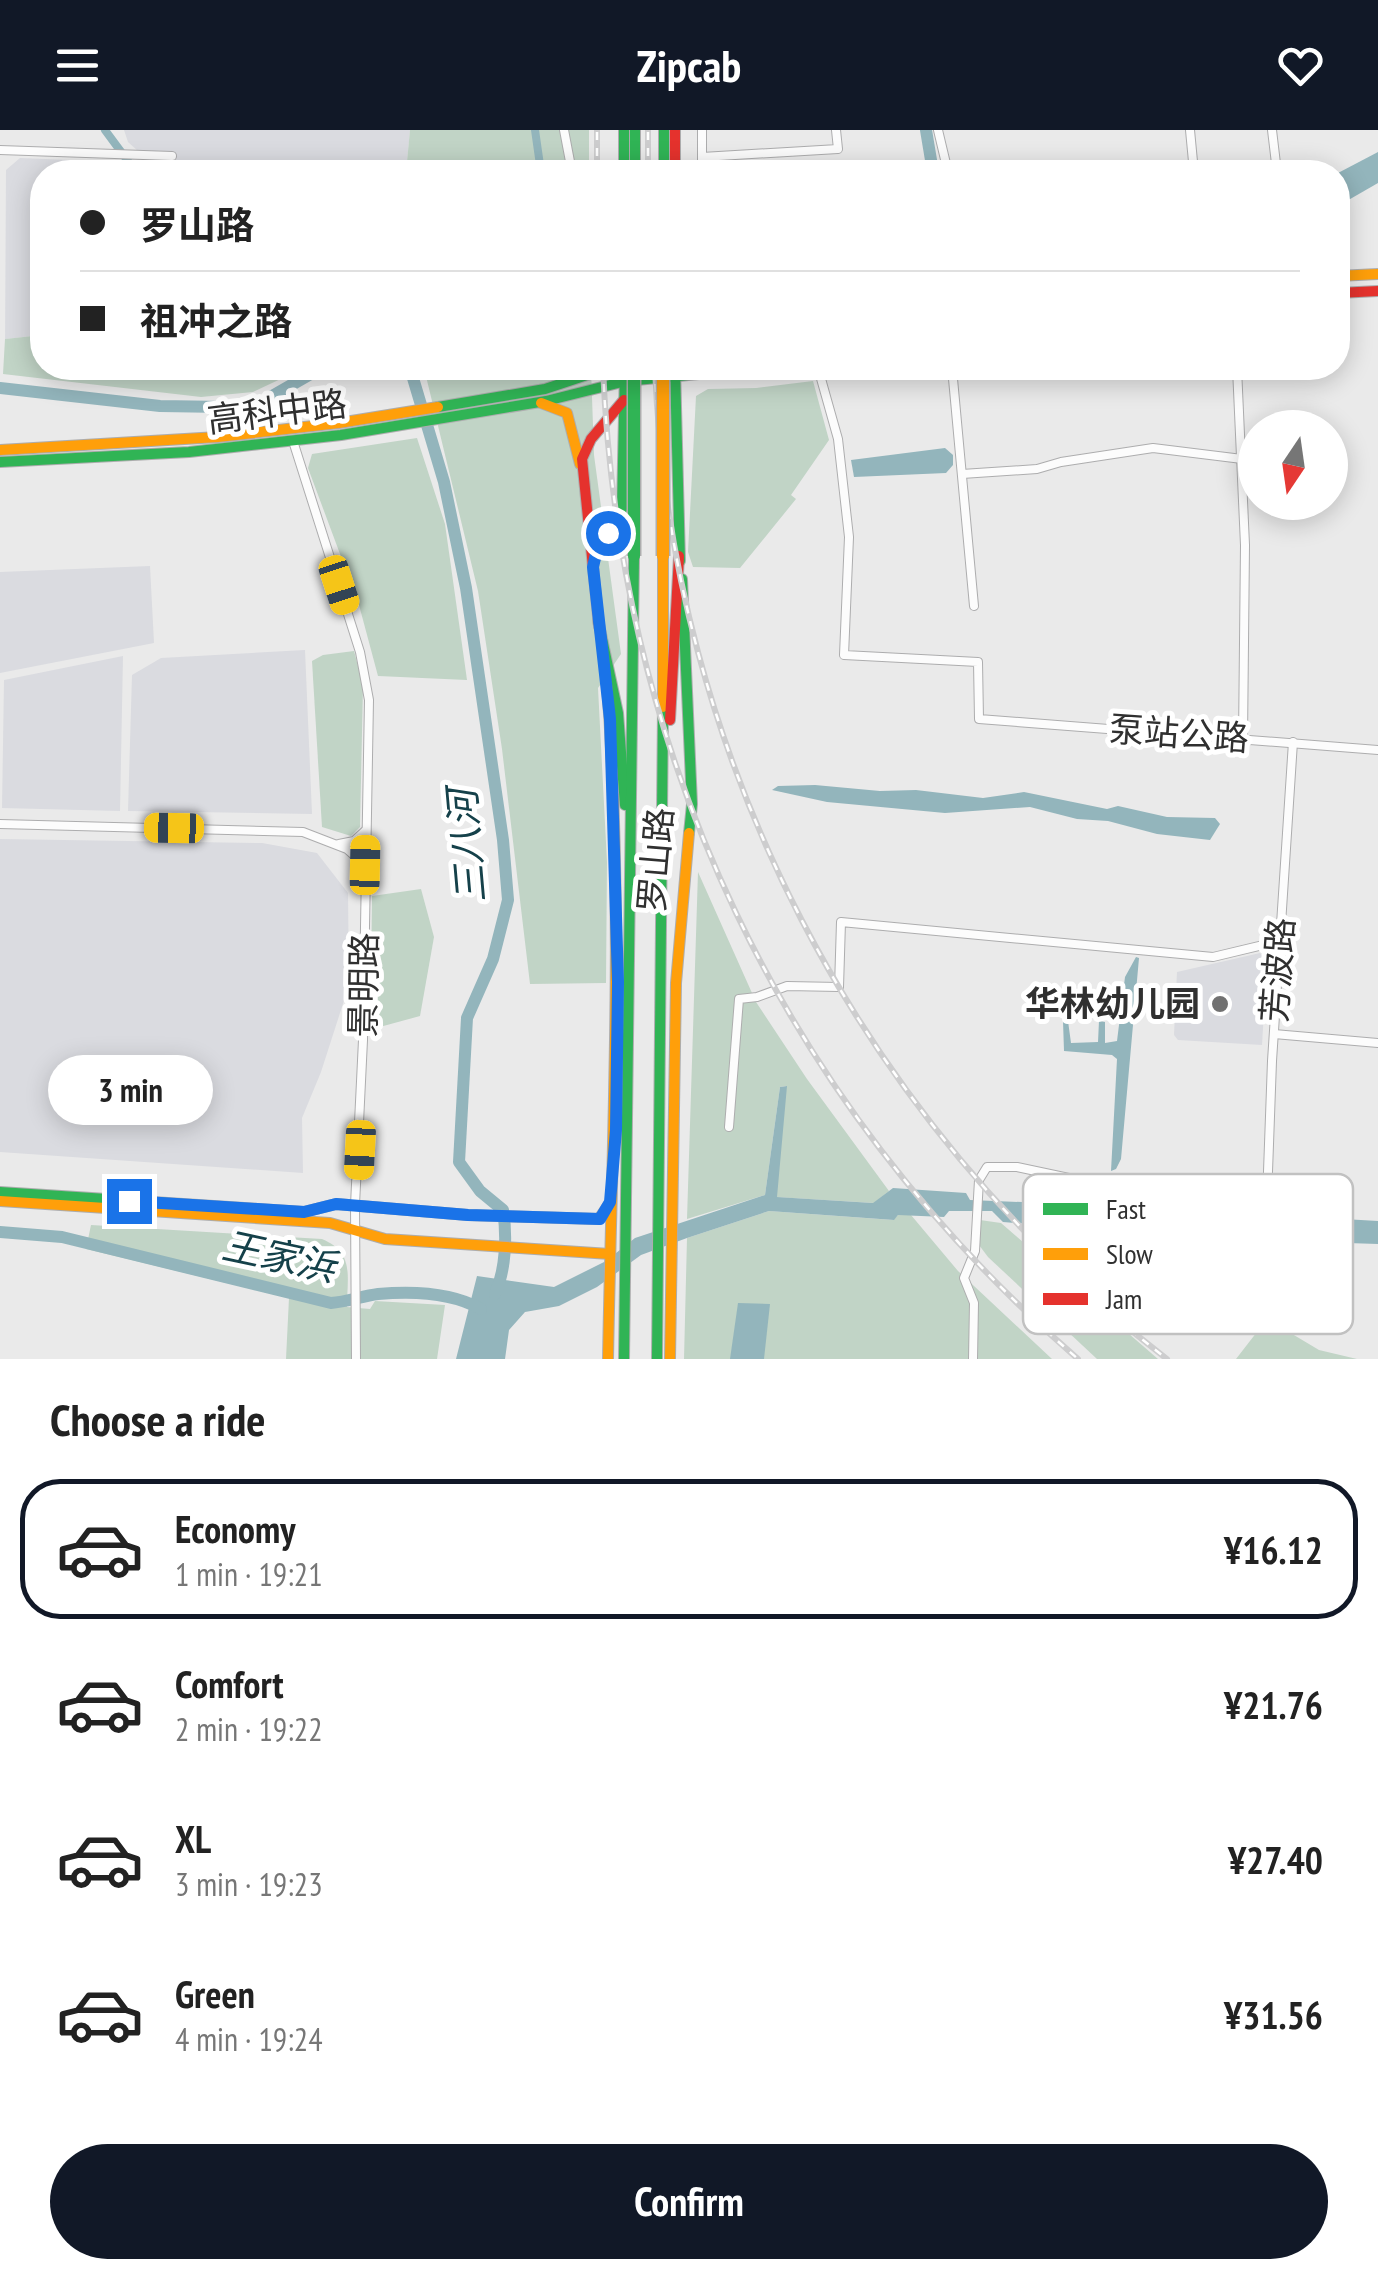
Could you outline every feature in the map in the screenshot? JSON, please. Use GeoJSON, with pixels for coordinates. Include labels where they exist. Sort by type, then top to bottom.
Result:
{"type":"FeatureCollection","features":[{"type":"Feature","properties":{"kind":"main road"},"geometry":{"type":"LineString","coordinates":[[624,130],[624,160]]}},
{"type":"Feature","properties":{"kind":"main road"},"geometry":{"type":"LineString","coordinates":[[635,130],[635,160]]}},
{"type":"Feature","properties":{"kind":"main road"},"geometry":{"type":"LineString","coordinates":[[664,130],[664,160]]}},
{"type":"Feature","properties":{"kind":"main road"},"geometry":{"type":"LineString","coordinates":[[675,160],[676,130]]}},
{"type":"Feature","properties":{"kind":"main road"},"geometry":{"type":"LineString","coordinates":[[1350,275],[1378,274]]}},
{"type":"Feature","properties":{"kind":"main road"},"geometry":{"type":"LineString","coordinates":[[1350,292],[1378,291]]}},
{"type":"Feature","properties":{"kind":"main road","name":"高科中路"},"geometry":{"type":"LineString","coordinates":[[0,462],[292,441],[433,414],[572,380]]}},
{"type":"Feature","properties":{"kind":"main road","name":"高科中路"},"geometry":{"type":"LineString","coordinates":[[433,414],[536,402],[606,380]]}},
{"type":"Feature","properties":{"kind":"main road"},"geometry":{"type":"LineString","coordinates":[[593,567],[602,542],[617,524],[622,509],[625,380]]}},
{"type":"Feature","properties":{"kind":"main road"},"geometry":{"type":"LineString","coordinates":[[623,1359],[634,380]]}},
{"type":"Feature","properties":{"kind":"main road"},"geometry":{"type":"LineString","coordinates":[[670,1359],[662,556],[671,380]]}},
{"type":"Feature","properties":{"kind":"main road","name":"罗山路"},"geometry":{"type":"LineString","coordinates":[[666,1215],[677,969],[692,804],[671,380]]}},
{"type":"Feature","properties":{"kind":"main road","name":"罗山路"},"geometry":{"type":"LineString","coordinates":[[608,1359],[610,1202],[616,1130],[617,946],[611,734],[582,478],[584,451],[624,400]]}},
{"type":"Feature","properties":{"kind":"main road"},"geometry":{"type":"LineString","coordinates":[[536,402],[568,413],[582,478]]}},
{"type":"Feature","properties":{"kind":"main road","name":"高科中路"},"geometry":{"type":"LineString","coordinates":[[0,450],[218,437],[411,418]]}},
{"type":"Feature","properties":{"kind":"main road"},"geometry":{"type":"LineString","coordinates":[[664,862],[679,556]]}},
{"type":"Feature","properties":{"kind":"main road"},"geometry":{"type":"LineString","coordinates":[[598,620],[618,713],[630,860]]}},
{"type":"Feature","properties":{"kind":"main road"},"geometry":{"type":"LineString","coordinates":[[0,1192],[304,1212],[336,1204],[468,1215],[600,1219],[610,1202]]}},
{"type":"Feature","properties":{"kind":"main road"},"geometry":{"type":"LineString","coordinates":[[0,1201],[330,1223],[385,1239],[610,1254]]}},
{"type":"Feature","properties":{"kind":"main road"},"geometry":{"type":"LineString","coordinates":[[657,1359],[666,1251]]}},
{"type":"Feature","properties":{"kind":"street"},"geometry":{"type":"LineString","coordinates":[[564,130],[570,160]]}},
{"type":"Feature","properties":{"kind":"street"},"geometry":{"type":"LineString","coordinates":[[702,130],[702,157],[838,149],[836,130]]}},
{"type":"Feature","properties":{"kind":"street"},"geometry":{"type":"LineString","coordinates":[[938,130],[945,160]]}},
{"type":"Feature","properties":{"kind":"street"},"geometry":{"type":"LineString","coordinates":[[1190,130],[1193,160]]}},
{"type":"Feature","properties":{"kind":"street"},"geometry":{"type":"LineString","coordinates":[[1272,130],[1276,160]]}},
{"type":"Feature","properties":{"kind":"street"},"geometry":{"type":"LineString","coordinates":[[0,150],[172,156]]}},
{"type":"Feature","properties":{"kind":"street","name":"泵站公路"},"geometry":{"type":"LineString","coordinates":[[821,380],[838,439],[849,536],[844,655],[978,662],[979,720],[1378,750]]}},
{"type":"Feature","properties":{"kind":"street"},"geometry":{"type":"LineString","coordinates":[[953,380],[974,606]]}},
{"type":"Feature","properties":{"kind":"street"},"geometry":{"type":"LineString","coordinates":[[1238,380],[1239,410]]}},
{"type":"Feature","properties":{"kind":"street","name":"景明路"},"geometry":{"type":"LineString","coordinates":[[292,441],[365,668],[369,700],[363,1058],[355,1206],[356,1359]]}},
{"type":"Feature","properties":{"kind":"street"},"geometry":{"type":"LineString","coordinates":[[962,474],[1037,469],[1153,448],[1238,459]]}},
{"type":"Feature","properties":{"kind":"street"},"geometry":{"type":"LineString","coordinates":[[1242,738],[1246,615],[1244,520]]}},
{"type":"Feature","properties":{"kind":"street","name":"芳波路"},"geometry":{"type":"LineString","coordinates":[[1268,1174],[1292,742]]}},
{"type":"Feature","properties":{"kind":"street"},"geometry":{"type":"LineString","coordinates":[[0,824],[288,830],[339,844],[365,865]]}},
{"type":"Feature","properties":{"kind":"street"},"geometry":{"type":"LineString","coordinates":[[339,844],[358,838],[366,830]]}},
{"type":"Feature","properties":{"kind":"street"},"geometry":{"type":"LineString","coordinates":[[729,1128],[739,999],[786,986],[839,987],[842,922],[1213,957],[1280,941]]}},
{"type":"Feature","properties":{"kind":"street"},"geometry":{"type":"LineString","coordinates":[[1274,1034],[1378,1042]]}},
{"type":"Feature","properties":{"kind":"street","name":"芳波路"},"geometry":{"type":"LineString","coordinates":[[972,1359],[974,1302],[964,1278],[975,1251],[981,1173],[996,1165],[1051,1174]]}},
{"type":"Feature","properties":{"kind":"shaded area"},"geometry":{"type":"Polygon","coordinates":[[[124,130],[410,130],[407,160],[148,160],[128,142],[124,130]]]}},
{"type":"Feature","properties":{"kind":"shaded area"},"geometry":{"type":"Polygon","coordinates":[[[20,158],[71,160],[30,160],[30,336],[5,339],[6,170],[20,158]]]}},
{"type":"Feature","properties":{"kind":"shaded area"},"geometry":{"type":"Polygon","coordinates":[[[150,566],[154,643],[0,673],[0,572],[150,566]]]}},
{"type":"Feature","properties":{"kind":"shaded area"},"geometry":{"type":"Polygon","coordinates":[[[305,650],[312,814],[128,811],[132,675],[161,658],[305,650]]]}},
{"type":"Feature","properties":{"kind":"shaded area"},"geometry":{"type":"Polygon","coordinates":[[[123,656],[120,811],[2,808],[4,680],[123,656]]]}},
{"type":"Feature","properties":{"kind":"shaded area"},"geometry":{"type":"Polygon","coordinates":[[[0,839],[262,843],[317,853],[348,893],[349,985],[302,1118],[303,1173],[0,1152],[0,839]]]}},
{"type":"Feature","properties":{"kind":"shaded area","name":"华林幼儿园"},"geometry":{"type":"Polygon","coordinates":[[[1260,953],[1267,960],[1262,1045],[1178,1040],[1174,1035],[1177,972],[1260,953]]]}},
{"type":"Feature","properties":{"kind":"green space"},"geometry":{"type":"Polygon","coordinates":[[[410,130],[589,130],[589,160],[407,160],[410,130]]]}},
{"type":"Feature","properties":{"kind":"green space"},"geometry":{"type":"Polygon","coordinates":[[[30,336],[30,377],[3,374],[5,339],[30,336]]]}},
{"type":"Feature","properties":{"kind":"green space"},"geometry":{"type":"Polygon","coordinates":[[[55,380],[278,380],[253,392],[201,397],[55,380]]]}},
{"type":"Feature","properties":{"kind":"green space"},"geometry":{"type":"Polygon","coordinates":[[[427,380],[591,380],[594,455],[621,654],[598,688],[607,862],[606,983],[530,984],[502,749],[478,591],[427,380]]]}},
{"type":"Feature","properties":{"kind":"green space"},"geometry":{"type":"Polygon","coordinates":[[[813,381],[829,440],[791,495],[796,499],[740,568],[693,567],[688,552],[696,396],[708,389],[813,381]]]}},
{"type":"Feature","properties":{"kind":"green space"},"geometry":{"type":"Polygon","coordinates":[[[417,438],[445,524],[467,680],[378,676],[359,605],[308,468],[312,454],[417,438]]]}},
{"type":"Feature","properties":{"kind":"green space"},"geometry":{"type":"Polygon","coordinates":[[[354,651],[363,685],[360,827],[351,836],[322,827],[312,661],[323,655],[354,651]]]}},
{"type":"Feature","properties":{"kind":"green space"},"geometry":{"type":"Polygon","coordinates":[[[698,872],[756,1002],[889,1191],[874,1203],[776,1197],[786,1086],[780,1087],[765,1195],[687,1219],[698,872]]]}},
{"type":"Feature","properties":{"kind":"green space"},"geometry":{"type":"Polygon","coordinates":[[[421,889],[434,937],[420,1016],[376,1028],[371,981],[372,896],[421,889]]]}},
{"type":"Feature","properties":{"kind":"green space"},"geometry":{"type":"Polygon","coordinates":[[[769,1211],[893,1220],[898,1215],[911,1215],[958,1271],[1052,1359],[684,1359],[687,1238],[769,1211]]]}},
{"type":"Feature","properties":{"kind":"green space"},"geometry":{"type":"Polygon","coordinates":[[[980,1220],[1001,1223],[1023,1242],[1023,1290],[988,1257],[979,1245],[980,1220]]]}},
{"type":"Feature","properties":{"kind":"green space"},"geometry":{"type":"Polygon","coordinates":[[[91,1225],[322,1239],[344,1258],[347,1307],[370,1309],[375,1301],[445,1305],[437,1359],[286,1359],[289,1298],[86,1249],[91,1225]]]}},
{"type":"Feature","properties":{"kind":"green space"},"geometry":{"type":"Polygon","coordinates":[[[1070,1334],[1129,1334],[1158,1359],[1097,1359],[1070,1334]]]}},
{"type":"Feature","properties":{"kind":"green space"},"geometry":{"type":"Polygon","coordinates":[[[1255,1334],[1292,1334],[1319,1350],[1357,1359],[1236,1359],[1255,1334]]]}},
{"type":"Feature","properties":{"kind":"water"},"geometry":{"type":"Polygon","coordinates":[[[1378,152],[1378,183],[1350,199],[1350,167],[1378,152]]]}},
{"type":"Feature","properties":{"kind":"water"},"geometry":{"type":"Polygon","coordinates":[[[945,448],[953,455],[953,465],[946,473],[854,477],[851,460],[945,448]]]}},
{"type":"Feature","properties":{"kind":"water"},"geometry":{"type":"Polygon","coordinates":[[[815,785],[983,798],[1024,792],[1107,809],[1118,806],[1167,817],[1215,818],[1220,824],[1210,840],[1157,834],[1030,807],[945,813],[827,802],[772,790],[778,786],[815,785]]]}},
{"type":"Feature","properties":{"kind":"water"},"geometry":{"type":"Polygon","coordinates":[[[1136,957],[1139,958],[1121,1159],[1111,1171],[1117,1059],[1112,1055],[1064,1051],[1063,1021],[1068,1021],[1071,1043],[1098,1042],[1099,1021],[1105,1022],[1105,1043],[1117,1041],[1125,977],[1136,957]]]}},
{"type":"Feature","properties":{"kind":"water"},"geometry":{"type":"Polygon","coordinates":[[[787,1086],[777,1197],[873,1203],[893,1188],[966,1193],[970,1200],[1023,1202],[1023,1224],[1003,1222],[992,1211],[949,1211],[944,1217],[898,1215],[894,1220],[769,1211],[641,1255],[597,1287],[559,1306],[525,1312],[509,1330],[505,1359],[456,1359],[477,1276],[554,1287],[606,1261],[635,1238],[765,1195],[780,1087],[787,1086]]]}},
{"type":"Feature","properties":{"kind":"water"},"geometry":{"type":"Polygon","coordinates":[[[1353,1220],[1378,1221],[1378,1244],[1353,1243],[1353,1220]]]}},
{"type":"Feature","properties":{"kind":"water"},"geometry":{"type":"Polygon","coordinates":[[[738,1303],[770,1304],[764,1359],[730,1359],[738,1303]]]}},
{"type":"Feature","properties":{"kind":"waterway"},"geometry":{"type":"LineString","coordinates":[[105,130],[127,160]]}},
{"type":"Feature","properties":{"kind":"waterway","name":"三八河"},"geometry":{"type":"LineString","coordinates":[[535,130],[539,160]]}},
{"type":"Feature","properties":{"kind":"waterway"},"geometry":{"type":"LineString","coordinates":[[926,130],[931,160]]}},
{"type":"Feature","properties":{"kind":"waterway"},"geometry":{"type":"LineString","coordinates":[[0,388],[160,406],[224,407],[260,403],[300,380]]}},
{"type":"Feature","properties":{"kind":"waterway","name":"三八河"},"geometry":{"type":"LineString","coordinates":[[414,380],[444,482],[466,588],[503,840],[508,900],[493,959],[467,1018],[459,1162],[480,1191],[503,1210],[505,1252],[495,1294]]}},
{"type":"Feature","properties":{"kind":"waterway","name":"王家浜"},"geometry":{"type":"LineString","coordinates":[[0,1232],[62,1237],[331,1303],[378,1294],[418,1293],[457,1299],[481,1309]]}},
{"type":"Feature","properties":{"kind":"railway"},"geometry":{"type":"LineString","coordinates":[[597,130],[597,160]]}},
{"type":"Feature","properties":{"kind":"railway"},"geometry":{"type":"LineString","coordinates":[[648,130],[648,160]]}},
{"type":"Feature","properties":{"kind":"railway"},"geometry":{"type":"LineString","coordinates":[[604,380],[616,512],[643,651],[683,785],[736,913],[803,1036],[882,1151],[974,1259],[1023,1306]]}},
{"type":"Feature","properties":{"kind":"railway"},"geometry":{"type":"LineString","coordinates":[[656,380],[669,512],[698,653],[743,789],[802,920],[874,1043],[960,1159],[1023,1227]]}},
{"type":"Feature","properties":{"kind":"railway"},"geometry":{"type":"LineString","coordinates":[[1052,1334],[1078,1359]]}},
{"type":"Feature","properties":{"kind":"railway"},"geometry":{"type":"LineString","coordinates":[[1138,1334],[1167,1359]]}},
{"type":"Feature","properties":{"kind":"traffic: fast"},"geometry":{"type":"LineString","coordinates":[[624,130],[624,160]]}},
{"type":"Feature","properties":{"kind":"traffic: fast"},"geometry":{"type":"LineString","coordinates":[[635,130],[635,160]]}},
{"type":"Feature","properties":{"kind":"traffic: fast"},"geometry":{"type":"LineString","coordinates":[[664,130],[664,160]]}},
{"type":"Feature","properties":{"kind":"traffic: fast"},"geometry":{"type":"LineString","coordinates":[[438,407],[545,389],[572,380]]}},
{"type":"Feature","properties":{"kind":"traffic: fast"},"geometry":{"type":"LineString","coordinates":[[595,558],[622,509],[625,380]]}},
{"type":"Feature","properties":{"kind":"traffic: fast"},"geometry":{"type":"LineString","coordinates":[[634,380],[634,556]]}},
{"type":"Feature","properties":{"kind":"traffic: fast"},"geometry":{"type":"LineString","coordinates":[[0,462],[189,452],[341,435],[546,401],[636,380]]}},
{"type":"Feature","properties":{"kind":"traffic: fast"},"geometry":{"type":"LineString","coordinates":[[675,380],[680,561]]}},
{"type":"Feature","properties":{"kind":"traffic: fast"},"geometry":{"type":"LineString","coordinates":[[624,1359],[634,556]]}},
{"type":"Feature","properties":{"kind":"traffic: fast"},"geometry":{"type":"LineString","coordinates":[[682,579],[692,804],[689,833]]}},
{"type":"Feature","properties":{"kind":"traffic: fast"},"geometry":{"type":"LineString","coordinates":[[598,620],[618,713],[625,805]]}},
{"type":"Feature","properties":{"kind":"traffic: fast"},"geometry":{"type":"LineString","coordinates":[[657,1359],[663,707]]}},
{"type":"Feature","properties":{"kind":"traffic: fast"},"geometry":{"type":"LineString","coordinates":[[0,1192],[304,1212],[336,1204],[468,1215],[599,1219],[610,1203]]}},
{"type":"Feature","properties":{"kind":"traffic: slow"},"geometry":{"type":"LineString","coordinates":[[1350,275],[1378,274]]}},
{"type":"Feature","properties":{"kind":"traffic: slow"},"geometry":{"type":"LineString","coordinates":[[663,380],[663,556]]}},
{"type":"Feature","properties":{"kind":"traffic: slow"},"geometry":{"type":"LineString","coordinates":[[541,403],[567,413],[580,464]]}},
{"type":"Feature","properties":{"kind":"traffic: slow"},"geometry":{"type":"LineString","coordinates":[[0,450],[218,437],[438,407]]}},
{"type":"Feature","properties":{"kind":"traffic: slow"},"geometry":{"type":"LineString","coordinates":[[663,556],[663,707]]}},
{"type":"Feature","properties":{"kind":"traffic: slow"},"geometry":{"type":"LineString","coordinates":[[607,684],[616,937],[608,1359]]}},
{"type":"Feature","properties":{"kind":"traffic: slow"},"geometry":{"type":"LineString","coordinates":[[670,1359],[676,983],[689,833]]}},
{"type":"Feature","properties":{"kind":"traffic: slow"},"geometry":{"type":"LineString","coordinates":[[0,1201],[330,1223],[385,1239],[610,1254]]}},
{"type":"Feature","properties":{"kind":"traffic: jam"},"geometry":{"type":"LineString","coordinates":[[675,130],[675,160]]}},
{"type":"Feature","properties":{"kind":"traffic: jam"},"geometry":{"type":"LineString","coordinates":[[1350,292],[1378,291]]}},
{"type":"Feature","properties":{"kind":"traffic: jam"},"geometry":{"type":"LineString","coordinates":[[599,626],[582,459],[591,439],[624,400]]}},
{"type":"Feature","properties":{"kind":"traffic: jam"},"geometry":{"type":"LineString","coordinates":[[670,720],[679,556]]}},
{"type":"Feature","properties":{"kind":"place","name":"华林幼儿园"},"geometry":{"type":"Point","coordinates":[1220,1004]}},
{"type":"Feature","properties":{"kind":"route"},"geometry":{"type":"LineString","coordinates":[[129,1201],[304,1212],[336,1204],[468,1215],[600,1219],[605,1213],[610,1202],[616,1130],[617,927],[610,719],[593,567],[608,533]]}}]}
